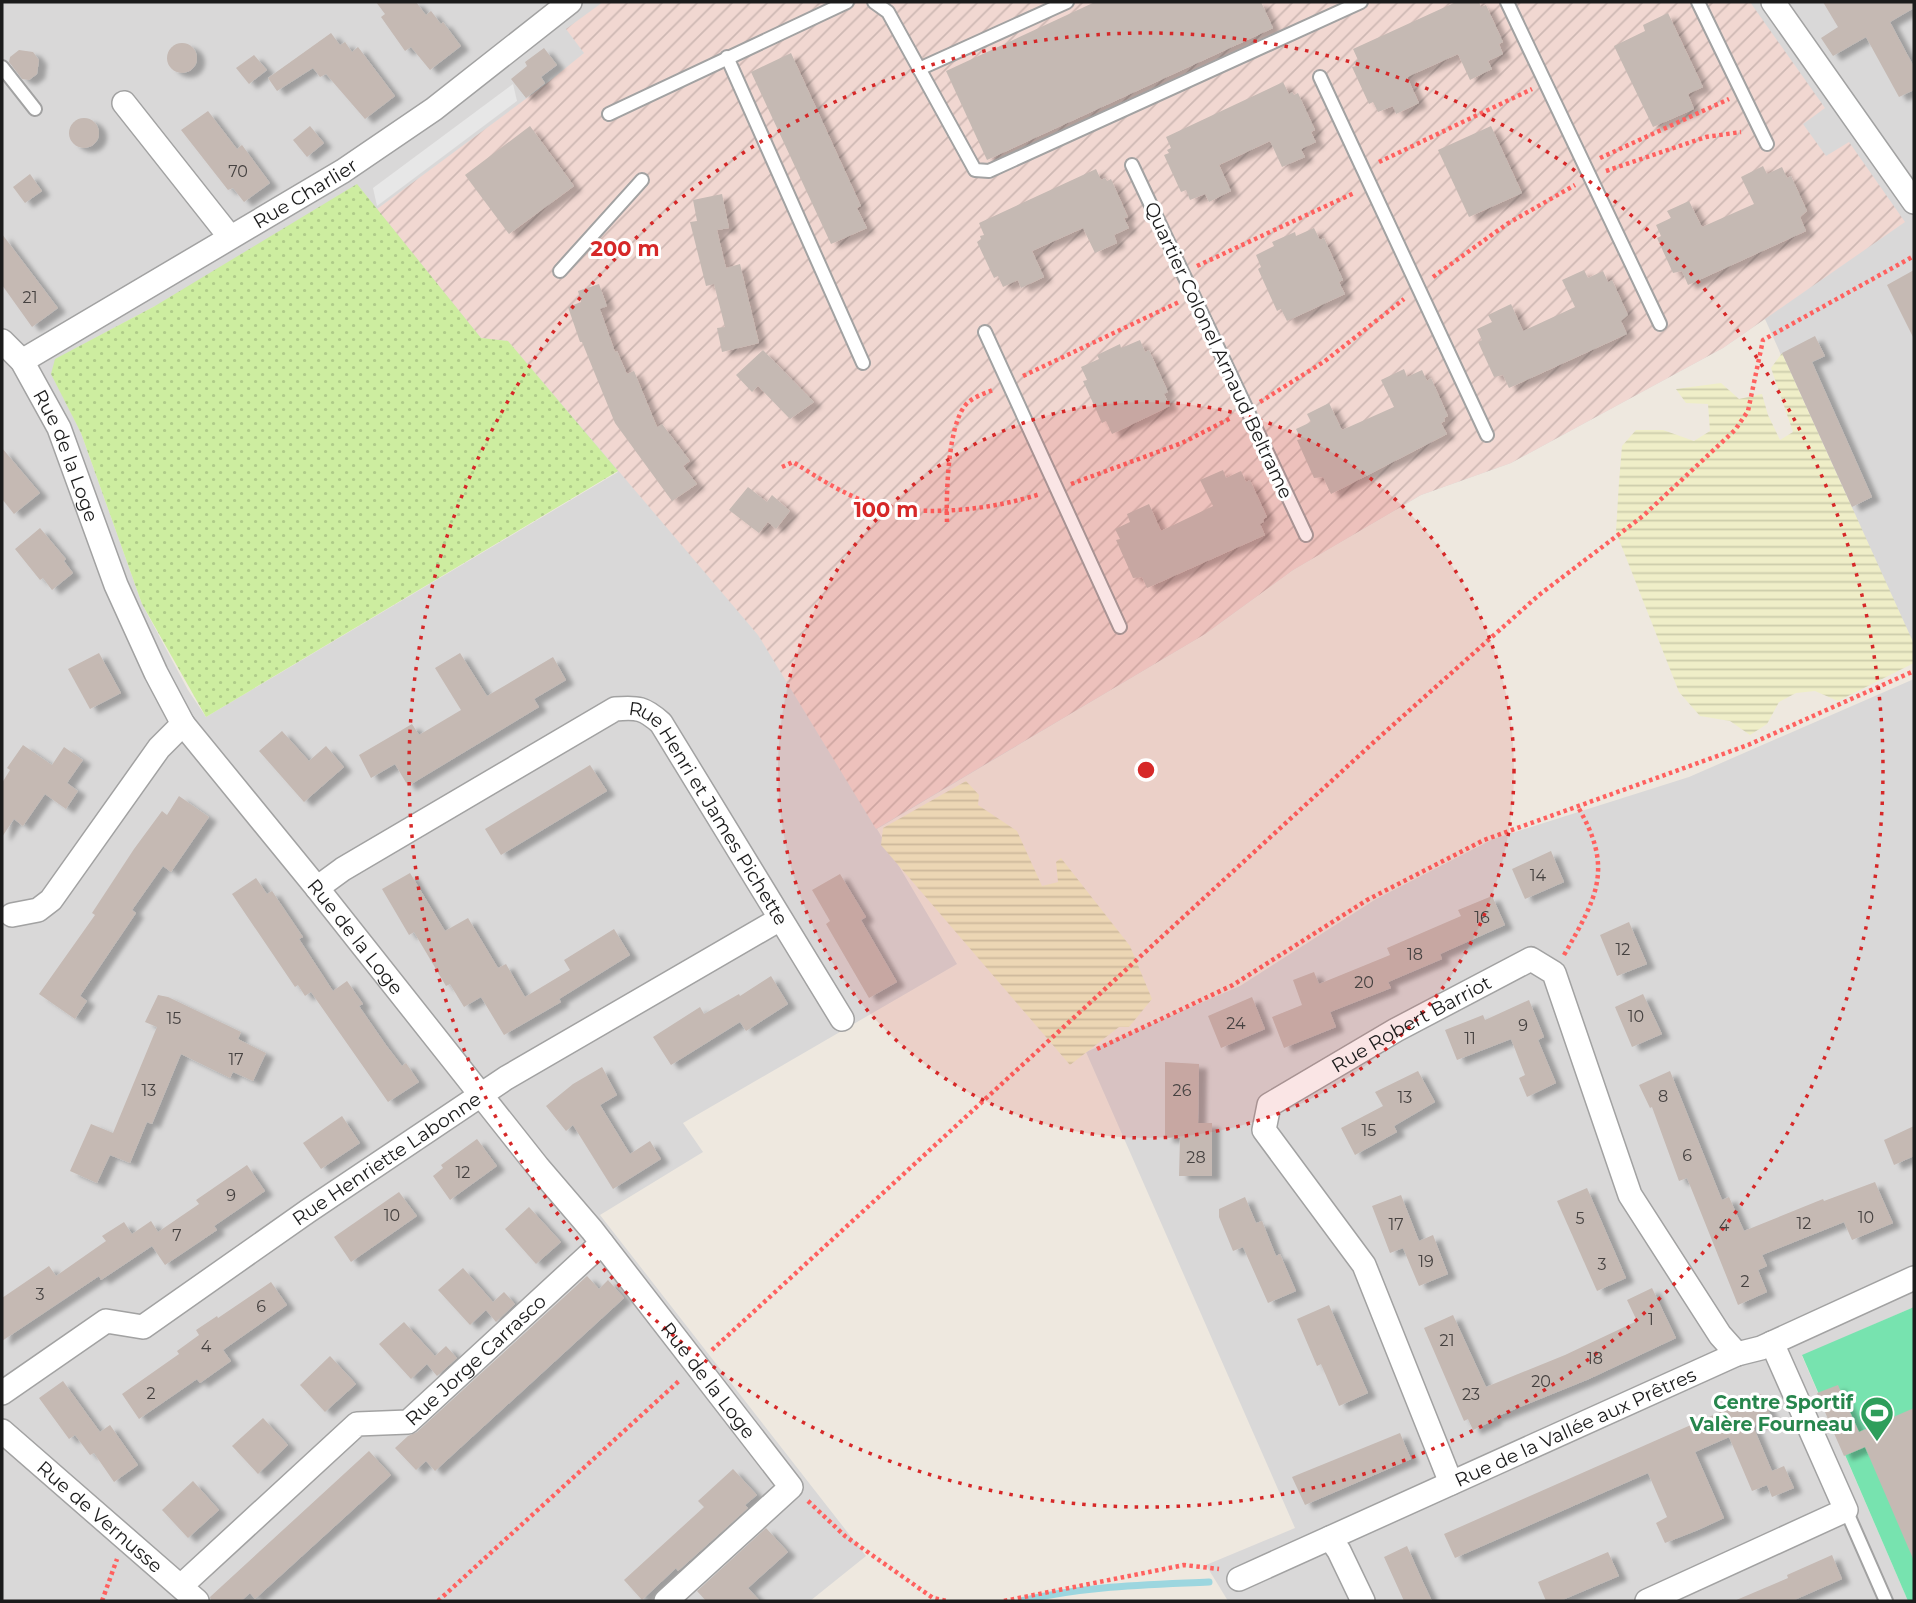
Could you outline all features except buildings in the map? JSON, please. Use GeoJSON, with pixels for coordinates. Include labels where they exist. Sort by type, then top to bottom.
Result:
{"type":"FeatureCollection","features":[{"type":"Feature","properties":{"kind":"street","name":"Rue Charlier"},"geometry":{"type":"LineString","coordinates":[[22,360],[343,171],[434,109],[570,2]]}},
{"type":"Feature","properties":{"kind":"street"},"geometry":{"type":"LineString","coordinates":[[1773,2],[1914,202]]}},
{"type":"Feature","properties":{"kind":"street"},"geometry":{"type":"LineString","coordinates":[[124,103],[230,237]]}},
{"type":"Feature","properties":{"kind":"street","name":"Rue de la Loge"},"geometry":{"type":"LineString","coordinates":[[2,341],[22,360],[59,428],[116,585],[156,673],[183,724],[602,1243],[791,1487]]}},
{"type":"Feature","properties":{"kind":"street","name":"Rue Henri et James Pichette"},"geometry":{"type":"LineString","coordinates":[[317,888],[343,869],[615,709],[636,707],[649,712],[661,723],[842,1019]]}},
{"type":"Feature","properties":{"kind":"street"},"geometry":{"type":"LineString","coordinates":[[12,915],[38,910],[51,900],[159,748],[183,724]]}},
{"type":"Feature","properties":{"kind":"street","name":"Rue Henriette Labonne"},"geometry":{"type":"LineString","coordinates":[[2,1393],[106,1321],[143,1327],[480,1095],[780,919]]}},
{"type":"Feature","properties":{"kind":"street","name":"Rue Robert Barriot"},"geometry":{"type":"LineString","coordinates":[[1451,1483],[1364,1265],[1264,1130],[1269,1105],[1396,1030],[1531,959],[1554,973]]}},
{"type":"Feature","properties":{"kind":"street"},"geometry":{"type":"LineString","coordinates":[[1554,973],[1630,1195],[1720,1335],[1737,1354]]}},
{"type":"Feature","properties":{"kind":"street","name":"Rue Jorge Carrasco"},"geometry":{"type":"LineString","coordinates":[[189,1594],[357,1424],[408,1422],[602,1243]]}},
{"type":"Feature","properties":{"kind":"street","name":"Rue de la Vallée aux Prêtres"},"geometry":{"type":"LineString","coordinates":[[1239,1579],[1737,1354],[1772,1343],[1914,1278]]}},
{"type":"Feature","properties":{"kind":"street"},"geometry":{"type":"LineString","coordinates":[[1647,1601],[1846,1510],[1772,1343]]}},
{"type":"Feature","properties":{"kind":"street","name":"Rue de Vernusse"},"geometry":{"type":"LineString","coordinates":[[2,1431],[189,1594]]}},
{"type":"Feature","properties":{"kind":"street"},"geometry":{"type":"LineString","coordinates":[[666,1601],[791,1487]]}},
{"type":"Feature","properties":{"kind":"street"},"geometry":{"type":"LineString","coordinates":[[1330,1538],[1363,1601]]}},
{"type":"Feature","properties":{"kind":"lane"},"geometry":{"type":"LineString","coordinates":[[609,114],[847,2]]}},
{"type":"Feature","properties":{"kind":"lane"},"geometry":{"type":"LineString","coordinates":[[874,2],[888,12],[975,170],[989,171],[1361,2]]}},
{"type":"Feature","properties":{"kind":"lane"},"geometry":{"type":"LineString","coordinates":[[919,69],[1068,2]]}},
{"type":"Feature","properties":{"kind":"lane"},"geometry":{"type":"LineString","coordinates":[[1507,2],[1660,324]]}},
{"type":"Feature","properties":{"kind":"lane"},"geometry":{"type":"LineString","coordinates":[[1698,2],[1767,144]]}},
{"type":"Feature","properties":{"kind":"lane"},"geometry":{"type":"LineString","coordinates":[[727,57],[863,363]]}},
{"type":"Feature","properties":{"kind":"lane"},"geometry":{"type":"LineString","coordinates":[[2,66],[35,109]]}},
{"type":"Feature","properties":{"kind":"lane"},"geometry":{"type":"LineString","coordinates":[[1321,77],[1487,435]]}},
{"type":"Feature","properties":{"kind":"lane","name":"Quartier Colonel Arnaud Beltrame"},"geometry":{"type":"LineString","coordinates":[[1132,165],[1306,535]]}},
{"type":"Feature","properties":{"kind":"lane"},"geometry":{"type":"LineString","coordinates":[[560,271],[642,180]]}},
{"type":"Feature","properties":{"kind":"lane"},"geometry":{"type":"LineString","coordinates":[[985,332],[1119,627]]}},
{"type":"Feature","properties":{"kind":"lane"},"geometry":{"type":"LineString","coordinates":[[1846,1510],[1886,1601]]}},
{"type":"Feature","properties":{"kind":"path"},"geometry":{"type":"LineString","coordinates":[[1364,169],[1545,82]]}},
{"type":"Feature","properties":{"kind":"path"},"geometry":{"type":"LineString","coordinates":[[1584,165],[1742,93]]}},
{"type":"Feature","properties":{"kind":"path"},"geometry":{"type":"LineString","coordinates":[[782,467],[793,462],[853,495],[889,508],[947,511],[1010,504],[1110,472],[1182,443],[1247,410],[1325,361],[1471,248],[1507,224],[1590,177],[1706,137],[1759,129]]}},
{"type":"Feature","properties":{"kind":"path"},"geometry":{"type":"LineString","coordinates":[[1182,273],[1371,186]]}},
{"type":"Feature","properties":{"kind":"path"},"geometry":{"type":"LineString","coordinates":[[438,1601],[1376,741],[1539,595],[1643,516],[1735,430],[1748,411],[1763,340],[1914,256]]}},
{"type":"Feature","properties":{"kind":"path"},"geometry":{"type":"LineString","coordinates":[[947,522],[948,471],[956,427],[963,408],[1008,382],[1193,295]]}},
{"type":"Feature","properties":{"kind":"path"},"geometry":{"type":"LineString","coordinates":[[1097,1049],[1233,985],[1367,900],[1484,840],[1748,745],[1914,671]]}},
{"type":"Feature","properties":{"kind":"path"},"geometry":{"type":"LineString","coordinates":[[1554,973],[1590,910],[1600,872],[1590,828],[1578,807]]}},
{"type":"Feature","properties":{"kind":"path"},"geometry":{"type":"LineString","coordinates":[[791,1487],[845,1536],[933,1598],[947,1601]]}},
{"type":"Feature","properties":{"kind":"path"},"geometry":{"type":"LineString","coordinates":[[102,1601],[125,1539]]}},
{"type":"Feature","properties":{"kind":"path"},"geometry":{"type":"LineString","coordinates":[[1004,1601],[1184,1565],[1219,1569],[1239,1579]]}},
{"type":"Feature","properties":{"kind":"shaded area"},"geometry":{"type":"Polygon","coordinates":[[[2,2],[1914,2],[1914,653],[1765,319],[1723,348],[1511,463],[1421,495],[1293,570],[1205,634],[877,829],[957,964],[683,1123],[703,1152],[600,1215],[866,1556],[810,1601],[2,1601],[2,2]],[[155,306],[56,359],[52,374],[81,433],[142,604],[188,690],[206,717],[618,472],[508,341],[155,306]]]}},
{"type":"Feature","properties":{"kind":"shaded area"},"geometry":{"type":"Polygon","coordinates":[[[603,2],[1750,2],[1825,108],[1803,124],[1826,156],[1849,142],[1905,222],[1723,348],[1511,463],[1421,495],[1293,570],[1205,634],[876,829],[758,635],[508,341],[481,338],[377,209],[584,53],[566,29],[603,2]]]}},
{"type":"Feature","properties":{"kind":"shaded area"},"geometry":{"type":"Polygon","coordinates":[[[513,84],[517,101],[377,206],[373,188],[513,84]]]}},
{"type":"Feature","properties":{"kind":"shaded area"},"geometry":{"type":"Polygon","coordinates":[[[1914,679],[1914,1307],[1802,1356],[1908,1601],[1228,1601],[1206,1565],[1295,1528],[1086,1052],[1240,986],[1376,899],[1493,839],[1689,777],[1914,679]]]}},
{"type":"Feature","properties":{"kind":"green space"},"geometry":{"type":"Polygon","coordinates":[[[357,184],[481,338],[508,341],[618,471],[206,717],[142,604],[81,433],[51,374],[55,359],[155,306],[357,184]]]}},
{"type":"Feature","properties":{"kind":"green space"},"geometry":{"type":"Polygon","coordinates":[[[1782,353],[1914,644],[1914,663],[1838,701],[1815,691],[1796,693],[1779,702],[1767,724],[1750,735],[1730,721],[1700,716],[1679,692],[1616,532],[1622,446],[1636,430],[1663,430],[1694,441],[1710,431],[1708,404],[1686,403],[1676,389],[1721,383],[1739,399],[1762,394],[1780,440],[1793,432],[1771,368],[1782,353]]]}},
{"type":"Feature","properties":{"kind":"green space"},"geometry":{"type":"Polygon","coordinates":[[[966,781],[979,795],[978,805],[1017,831],[1042,886],[1058,882],[1056,862],[1061,858],[1130,946],[1152,999],[1129,1027],[1119,1027],[1070,1065],[881,845],[883,828],[966,781]]]}},
{"type":"Feature","properties":{"kind":"green space","name":"Centre Sportif Valère Fourneau"},"geometry":{"type":"Polygon","coordinates":[[[1914,1307],[1914,1601],[1908,1601],[1802,1355],[1914,1307]]]}},
{"type":"Feature","properties":{"kind":"waterway"},"geometry":{"type":"LineString","coordinates":[[1021,1601],[1091,1589],[1209,1582]]}},
{"type":"Feature","properties":{"kind":"place","name":"Centre Sportif Valère Fourneau"},"geometry":{"type":"Point","coordinates":[1877,1443]}}]}
